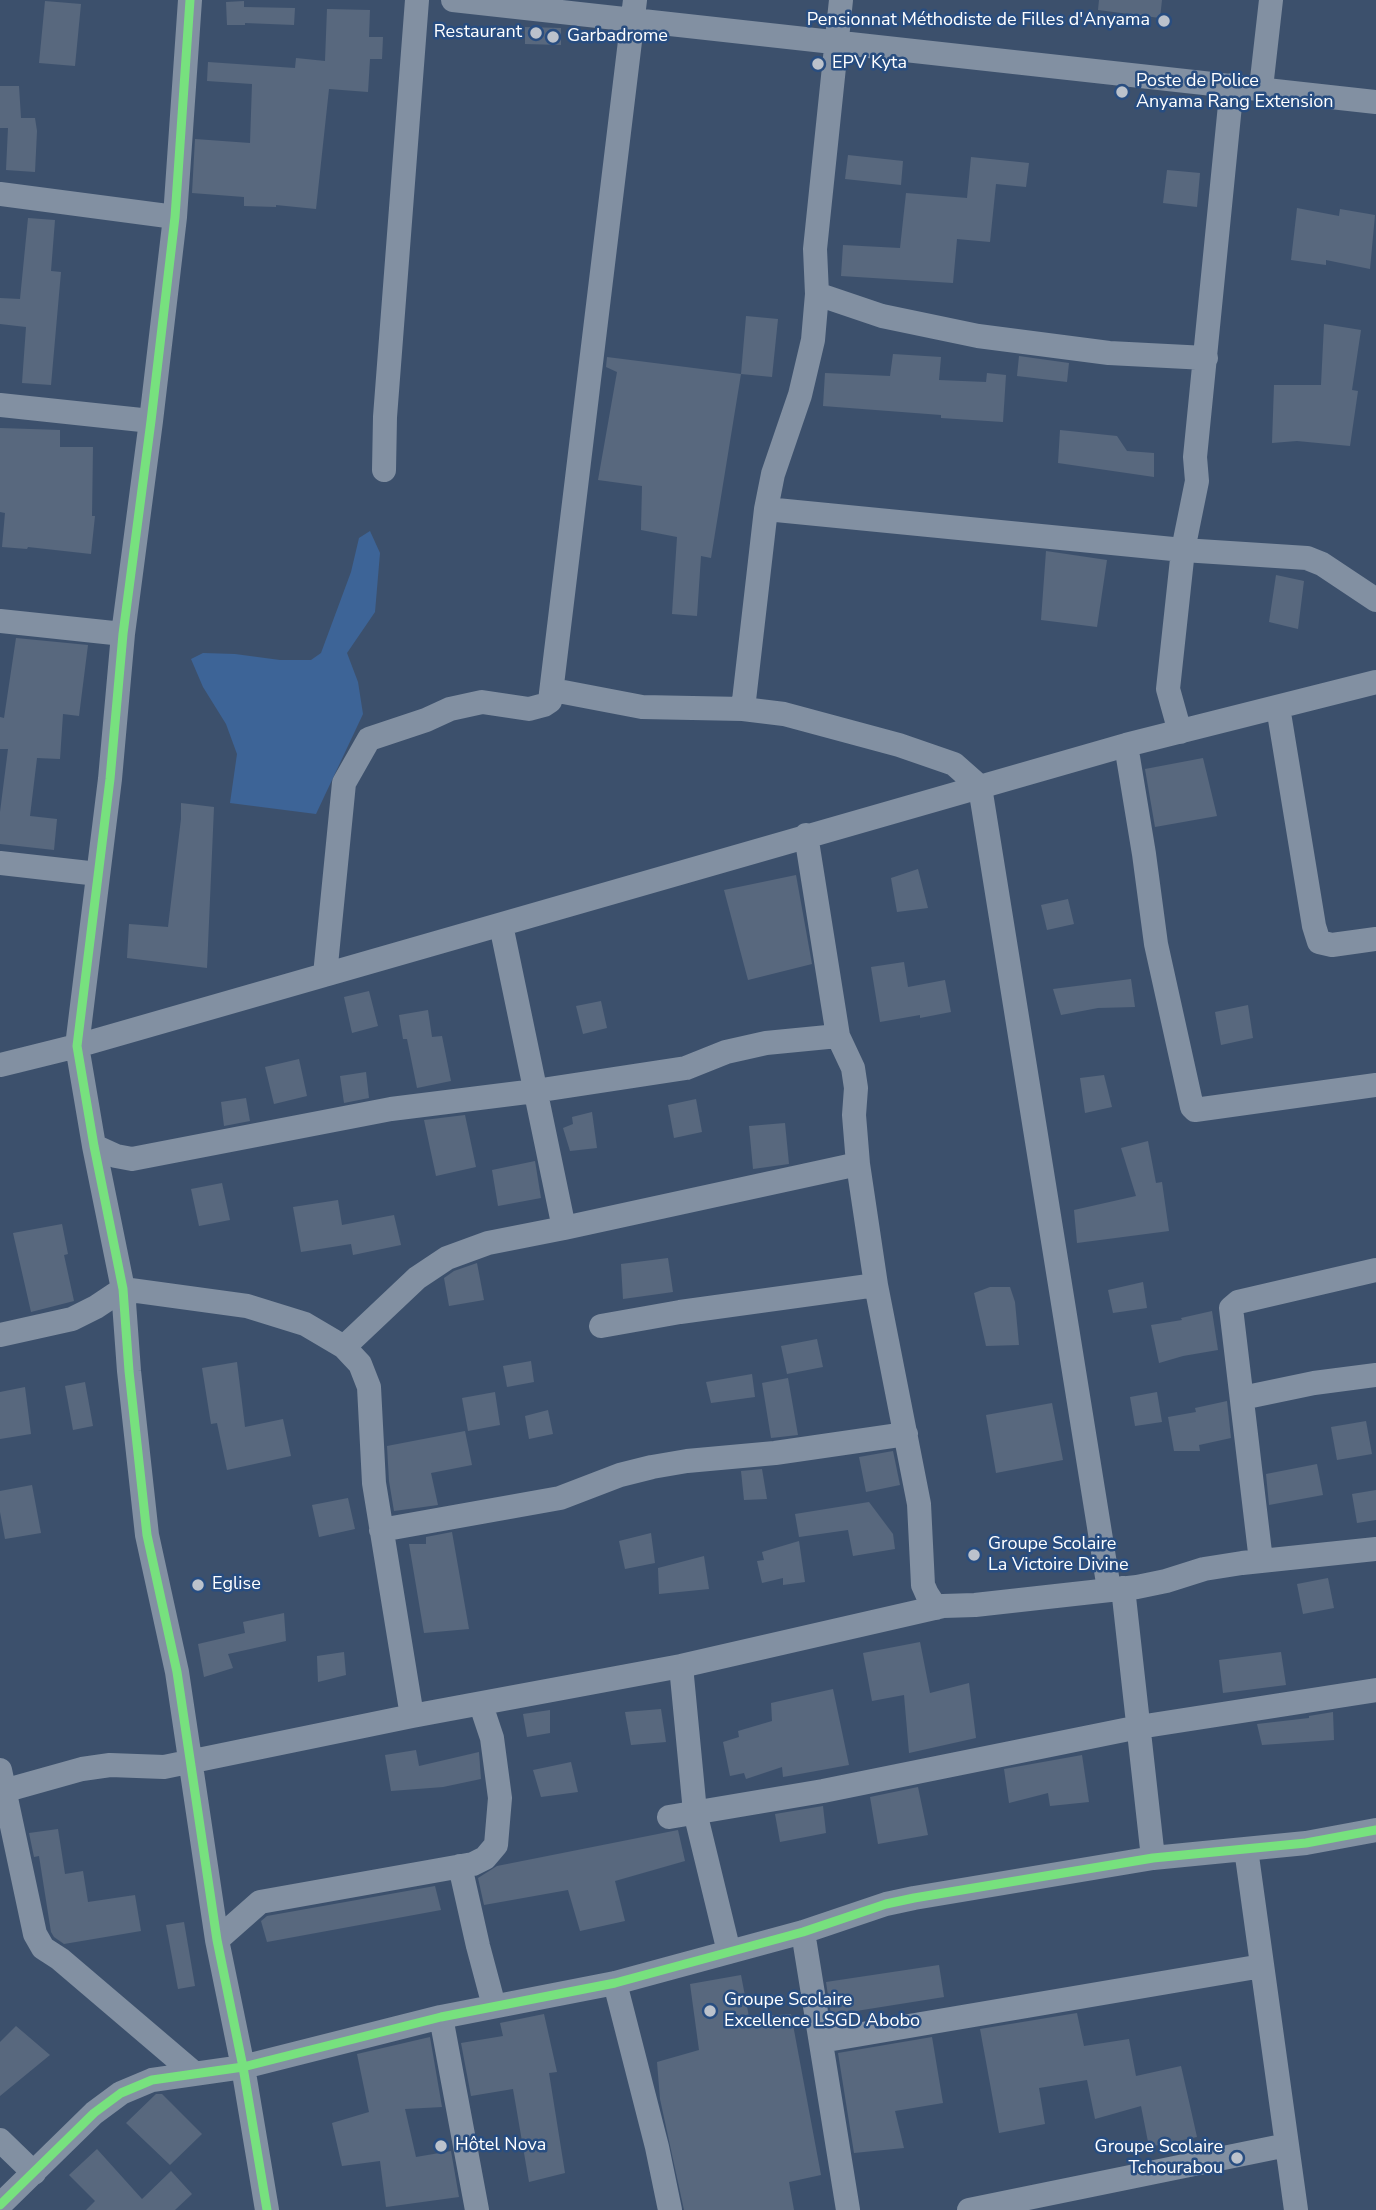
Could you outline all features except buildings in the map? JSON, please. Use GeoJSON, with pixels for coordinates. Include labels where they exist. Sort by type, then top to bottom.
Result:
{"type":"FeatureCollection","features":[{"type":"Feature","properties":{"kind":"street"},"geometry":{"type":"LineString","coordinates":[[190,0],[175,217],[152,421],[122,634],[110,779],[78,1046],[94,1146],[123,1289],[147,1535],[177,1672],[217,1940],[243,2067],[267,2210]]}},
{"type":"Feature","properties":{"kind":"street"},"geometry":{"type":"LineString","coordinates":[[384,470],[417,0]]}},
{"type":"Feature","properties":{"kind":"street"},"geometry":{"type":"LineString","coordinates":[[453,0],[634,9],[835,41],[1376,102]]}},
{"type":"Feature","properties":{"kind":"street"},"geometry":{"type":"LineString","coordinates":[[743,709],[772,474],[800,395],[813,340],[817,294],[815,249],[841,0]]}},
{"type":"Feature","properties":{"kind":"street"},"geometry":{"type":"LineString","coordinates":[[1261,88],[1271,0]]}},
{"type":"Feature","properties":{"kind":"street"},"geometry":{"type":"LineString","coordinates":[[325,975],[344,783],[369,739],[450,709],[482,702],[529,709],[550,701],[634,9]]}},
{"type":"Feature","properties":{"kind":"street"},"geometry":{"type":"LineString","coordinates":[[1180,732],[1168,689],[1183,550],[1197,481],[1195,457],[1232,85]]}},
{"type":"Feature","properties":{"kind":"street"},"geometry":{"type":"LineString","coordinates":[[0,194],[175,217]]}},
{"type":"Feature","properties":{"kind":"street"},"geometry":{"type":"LineString","coordinates":[[817,294],[882,316],[978,336],[1109,354],[1206,358]]}},
{"type":"Feature","properties":{"kind":"street"},"geometry":{"type":"LineString","coordinates":[[0,405],[152,421]]}},
{"type":"Feature","properties":{"kind":"street"},"geometry":{"type":"LineString","coordinates":[[766,509],[1183,550],[1307,558],[1376,600]]}},
{"type":"Feature","properties":{"kind":"street"},"geometry":{"type":"LineString","coordinates":[[0,621],[122,634]]}},
{"type":"Feature","properties":{"kind":"street"},"geometry":{"type":"LineString","coordinates":[[0,1065],[78,1046],[1126,745],[1376,682]]}},
{"type":"Feature","properties":{"kind":"street"},"geometry":{"type":"LineString","coordinates":[[553,690],[642,707],[743,709],[784,714],[899,745],[954,764],[980,787],[1139,1727],[1153,1858]]}},
{"type":"Feature","properties":{"kind":"street"},"geometry":{"type":"LineString","coordinates":[[1278,707],[1314,926],[1319,942],[1332,945],[1376,939]]}},
{"type":"Feature","properties":{"kind":"street"},"geometry":{"type":"LineString","coordinates":[[1126,745],[1156,944],[1192,1107],[1195,1110],[1376,1085]]}},
{"type":"Feature","properties":{"kind":"street"},"geometry":{"type":"LineString","coordinates":[[806,835],[838,1036],[853,1068],[856,1088],[853,1115],[858,1164],[876,1284],[919,1504],[923,1584],[926,1594],[936,1608]]}},
{"type":"Feature","properties":{"kind":"street"},"geometry":{"type":"LineString","coordinates":[[0,863],[98,874]]}},
{"type":"Feature","properties":{"kind":"street"},"geometry":{"type":"LineString","coordinates":[[501,925],[564,1228]]}},
{"type":"Feature","properties":{"kind":"street"},"geometry":{"type":"LineString","coordinates":[[94,1146],[116,1156],[132,1159],[391,1109],[536,1091],[686,1068],[726,1052],[766,1043],[838,1036]]}},
{"type":"Feature","properties":{"kind":"street"},"geometry":{"type":"LineString","coordinates":[[344,1347],[417,1278],[447,1258],[488,1243],[858,1164]]}},
{"type":"Feature","properties":{"kind":"street"},"geometry":{"type":"LineString","coordinates":[[1261,1561],[1231,1308],[1238,1302],[1376,1270]]}},
{"type":"Feature","properties":{"kind":"street"},"geometry":{"type":"LineString","coordinates":[[601,1326],[876,1284]]}},
{"type":"Feature","properties":{"kind":"street"},"geometry":{"type":"LineString","coordinates":[[0,1335],[72,1319],[123,1289],[247,1306],[305,1324],[344,1347],[360,1364],[369,1387],[374,1483],[412,1716]]}},
{"type":"Feature","properties":{"kind":"street"},"geometry":{"type":"LineString","coordinates":[[1242,1398],[1314,1382],[1376,1375]]}},
{"type":"Feature","properties":{"kind":"street"},"geometry":{"type":"LineString","coordinates":[[381,1530],[560,1498],[620,1475],[652,1467],[906,1434]]}},
{"type":"Feature","properties":{"kind":"street"},"geometry":{"type":"LineString","coordinates":[[195,2074],[60,1959],[43,1948],[35,1934],[1,1784],[110,1765],[164,1767],[412,1716],[681,1666],[936,1608],[1116,1589],[1166,1581],[1204,1569],[1376,1549]]}},
{"type":"Feature","properties":{"kind":"street"},"geometry":{"type":"LineString","coordinates":[[681,1666],[695,1812],[729,1952]]}},
{"type":"Feature","properties":{"kind":"street"},"geometry":{"type":"LineString","coordinates":[[669,1817],[823,1791],[1139,1727],[1376,1690]]}},
{"type":"Feature","properties":{"kind":"street"},"geometry":{"type":"LineString","coordinates":[[217,1940],[260,1902],[460,1866],[485,1858],[496,1845],[500,1798],[492,1738],[481,1705]]}},
{"type":"Feature","properties":{"kind":"street"},"geometry":{"type":"LineString","coordinates":[[0,2205],[94,2113],[121,2093],[152,2080],[243,2067],[441,2017],[615,1983],[803,1932],[886,1904],[914,1898],[1153,1858],[1307,1843],[1376,1830]]}},
{"type":"Feature","properties":{"kind":"street"},"geometry":{"type":"LineString","coordinates":[[1246,1849],[1296,2210]]}},
{"type":"Feature","properties":{"kind":"street"},"geometry":{"type":"LineString","coordinates":[[460,1866],[494,2006]]}},
{"type":"Feature","properties":{"kind":"street"},"geometry":{"type":"LineString","coordinates":[[803,1932],[848,2210]]}},
{"type":"Feature","properties":{"kind":"street"},"geometry":{"type":"LineString","coordinates":[[821,2041],[1262,1966]]}},
{"type":"Feature","properties":{"kind":"street"},"geometry":{"type":"LineString","coordinates":[[615,1983],[657,2147],[670,2210]]}},
{"type":"Feature","properties":{"kind":"street"},"geometry":{"type":"LineString","coordinates":[[441,2017],[477,2210]]}},
{"type":"Feature","properties":{"kind":"street"},"geometry":{"type":"LineString","coordinates":[[0,2140],[34,2173]]}},
{"type":"Feature","properties":{"kind":"street"},"geometry":{"type":"LineString","coordinates":[[969,2210],[1287,2145]]}},
{"type":"Feature","properties":{"kind":"shaded area"},"geometry":{"type":"Polygon","coordinates":[[[370,531],[380,553],[375,612],[347,653],[358,682],[363,714],[316,814],[230,803],[237,754],[226,724],[203,687],[191,659],[203,653],[311,660],[321,653],[351,572],[359,538],[370,531]]]}},
{"type":"Feature","properties":{"kind":"cycle path"},"geometry":{"type":"LineString","coordinates":[[190,0],[175,217],[123,634],[110,779],[77,1046],[123,1289],[147,1535],[177,1672],[217,1940],[243,2067],[267,2210]]}},
{"type":"Feature","properties":{"kind":"cycle path"},"geometry":{"type":"LineString","coordinates":[[0,2205],[94,2113],[121,2093],[152,2080],[243,2067],[441,2017],[615,1983],[803,1932],[886,1904],[914,1898],[1153,1858],[1306,1843],[1376,1830]]}},
{"type":"Feature","properties":{"kind":"place","name":"Pensionnat Méthodiste de Filles d'Anyama"},"geometry":{"type":"Point","coordinates":[1164,21]}},
{"type":"Feature","properties":{"kind":"place","name":"Restaurant"},"geometry":{"type":"Point","coordinates":[536,33]}},
{"type":"Feature","properties":{"kind":"place","name":"Garbadrome"},"geometry":{"type":"Point","coordinates":[553,37]}},
{"type":"Feature","properties":{"kind":"place","name":"EPV Kyta"},"geometry":{"type":"Point","coordinates":[818,64]}},
{"type":"Feature","properties":{"kind":"place","name":"Poste de Police Anyama Rang Extension"},"geometry":{"type":"Point","coordinates":[1122,92]}},
{"type":"Feature","properties":{"kind":"place","name":"Groupe Scolaire La Victoire Divine"},"geometry":{"type":"Point","coordinates":[974,1555]}},
{"type":"Feature","properties":{"kind":"place","name":"Eglise"},"geometry":{"type":"Point","coordinates":[198,1585]}},
{"type":"Feature","properties":{"kind":"place","name":"Groupe Scolaire Excellence LSGD Abobo"},"geometry":{"type":"Point","coordinates":[710,2011]}},
{"type":"Feature","properties":{"kind":"place","name":"Hôtel Nova"},"geometry":{"type":"Point","coordinates":[441,2146]}},
{"type":"Feature","properties":{"kind":"place","name":"Groupe Scolaire Tchourabou"},"geometry":{"type":"Point","coordinates":[1237,2158]}}]}
